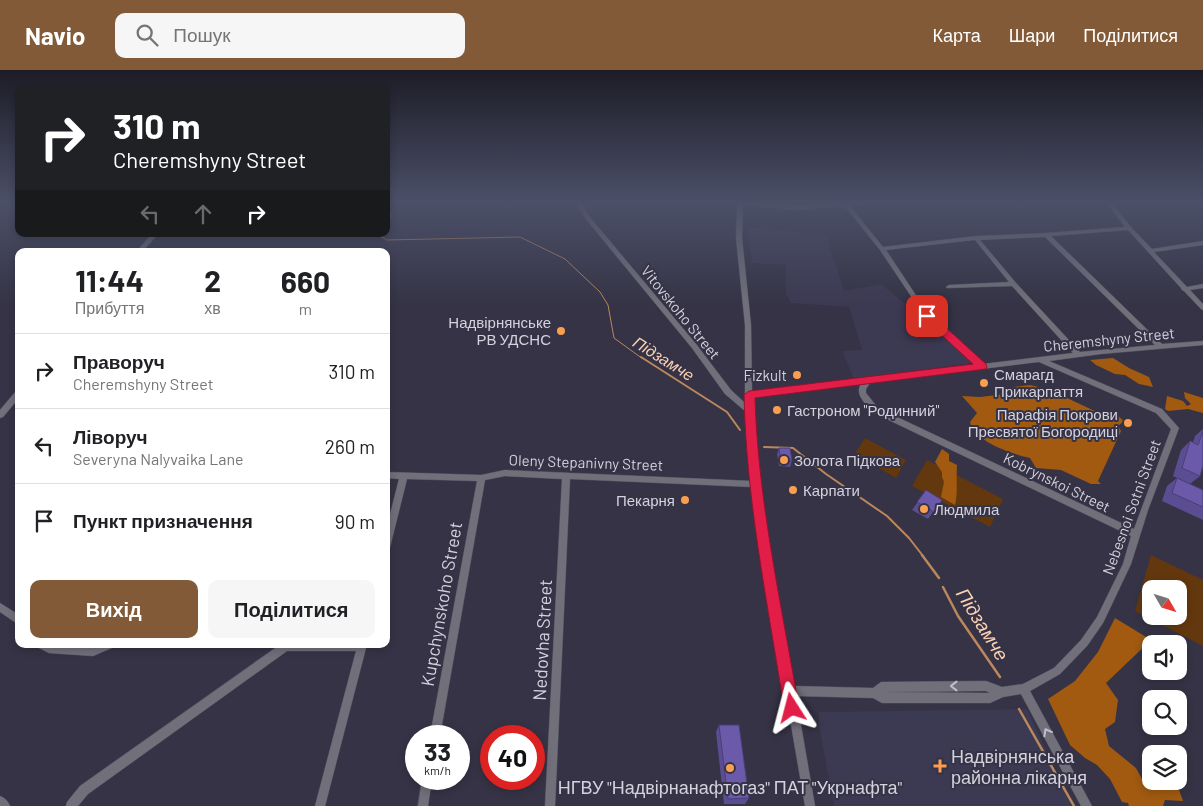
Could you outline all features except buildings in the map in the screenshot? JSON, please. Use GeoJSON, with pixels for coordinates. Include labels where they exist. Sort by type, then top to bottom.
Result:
{"type":"FeatureCollection","features":[{"type":"Feature","properties":{"kind":"street","name":"Vitovskoho Street"},"geometry":{"type":"LineString","coordinates":[[603,236],[694,346],[728,392],[749,410]]}},
{"type":"Feature","properties":{"kind":"street"},"geometry":{"type":"LineString","coordinates":[[739,236],[748,325],[749,410],[756,484],[789,691],[810,806]]}},
{"type":"Feature","properties":{"kind":"street"},"geometry":{"type":"LineString","coordinates":[[872,236],[927,316],[982,367]]}},
{"type":"Feature","properties":{"kind":"street"},"geometry":{"type":"LineString","coordinates":[[882,249],[976,238],[1015,236]]}},
{"type":"Feature","properties":{"kind":"street"},"geometry":{"type":"LineString","coordinates":[[1047,236],[1161,347]]}},
{"type":"Feature","properties":{"kind":"street"},"geometry":{"type":"LineString","coordinates":[[1136,236],[1203,308]]}},
{"type":"Feature","properties":{"kind":"street"},"geometry":{"type":"LineString","coordinates":[[143,248],[152,237]]}},
{"type":"Feature","properties":{"kind":"street"},"geometry":{"type":"LineString","coordinates":[[976,238],[1014,284],[1077,353]]}},
{"type":"Feature","properties":{"kind":"street"},"geometry":{"type":"LineString","coordinates":[[1150,252],[1203,243]]}},
{"type":"Feature","properties":{"kind":"street"},"geometry":{"type":"LineString","coordinates":[[949,287],[1014,284]]}},
{"type":"Feature","properties":{"kind":"street"},"geometry":{"type":"LineString","coordinates":[[1184,289],[1203,286]]}},
{"type":"Feature","properties":{"kind":"street","name":"Cheremshyny Street"},"geometry":{"type":"LineString","coordinates":[[749,395],[1040,360],[1077,353],[1203,343]]}},
{"type":"Feature","properties":{"kind":"street","name":"Nebesnoi Sotni Street"},"geometry":{"type":"LineString","coordinates":[[789,691],[875,693],[882,698],[990,698],[1002,692],[1024,689],[1057,671],[1084,643],[1100,620],[1127,564],[1175,428],[1159,411],[1040,360]]}},
{"type":"Feature","properties":{"kind":"street"},"geometry":{"type":"LineString","coordinates":[[862,394],[862,388],[868,381]]}},
{"type":"Feature","properties":{"kind":"street","name":"Kobrynskoi Street"},"geometry":{"type":"LineString","coordinates":[[845,384],[855,388],[876,410],[1137,535]]}},
{"type":"Feature","properties":{"kind":"street"},"geometry":{"type":"LineString","coordinates":[[0,415],[15,398]]}},
{"type":"Feature","properties":{"kind":"street","name":"Oleny Stepanivny Street"},"geometry":{"type":"LineString","coordinates":[[390,475],[481,478],[505,473],[756,484]]}},
{"type":"Feature","properties":{"kind":"street"},"geometry":{"type":"LineString","coordinates":[[390,531],[404,476]]}},
{"type":"Feature","properties":{"kind":"street","name":"Nedovha Street"},"geometry":{"type":"LineString","coordinates":[[550,806],[566,476]]}},
{"type":"Feature","properties":{"kind":"street","name":"Kupchynskoho Street"},"geometry":{"type":"LineString","coordinates":[[437,725],[481,478]]}},
{"type":"Feature","properties":{"kind":"street"},"geometry":{"type":"LineString","coordinates":[[0,607],[15,618]]}},
{"type":"Feature","properties":{"kind":"street"},"geometry":{"type":"LineString","coordinates":[[54,648],[93,651],[101,648]]}},
{"type":"Feature","properties":{"kind":"street"},"geometry":{"type":"LineString","coordinates":[[71,806],[84,790],[283,648]]}},
{"type":"Feature","properties":{"kind":"street"},"geometry":{"type":"LineString","coordinates":[[320,806],[360,648]]}},
{"type":"Feature","properties":{"kind":"street"},"geometry":{"type":"LineString","coordinates":[[1024,689],[1087,806]]}},
{"type":"Feature","properties":{"kind":"street"},"geometry":{"type":"LineString","coordinates":[[422,806],[425,790]]}},
{"type":"Feature","properties":{"kind":"street"},"geometry":{"type":"LineString","coordinates":[[0,801],[5,806]]}},
{"type":"Feature","properties":{"kind":"shaded area"},"geometry":{"type":"Polygon","coordinates":[[[748,236],[826,236],[844,291],[881,284],[978,362],[854,379],[842,351],[862,350],[849,307],[791,303],[786,293],[786,265],[752,263],[748,236]]]}},
{"type":"Feature","properties":{"kind":"shaded area"},"geometry":{"type":"Polygon","coordinates":[[[1113,358],[1149,377],[1153,387],[1139,384],[1125,375],[1115,374],[1090,360],[1113,358]]]}},
{"type":"Feature","properties":{"kind":"shaded area"},"geometry":{"type":"Polygon","coordinates":[[[1030,385],[1050,390],[1099,413],[1117,415],[1124,421],[1118,426],[1121,431],[1098,481],[1101,484],[1091,484],[1061,470],[1036,468],[1030,458],[994,446],[978,435],[973,429],[970,422],[977,413],[962,396],[980,397],[1005,394],[1014,387],[1030,385]]]}},
{"type":"Feature","properties":{"kind":"shaded area"},"geometry":{"type":"Polygon","coordinates":[[[1184,392],[1203,398],[1203,413],[1188,409],[1168,411],[1165,409],[1167,396],[1183,401],[1187,406],[1191,404],[1185,398],[1184,392]]]}},
{"type":"Feature","properties":{"kind":"shaded area"},"geometry":{"type":"Polygon","coordinates":[[[865,438],[906,460],[896,478],[858,456],[856,452],[865,438]]]}},
{"type":"Feature","properties":{"kind":"shaded area"},"geometry":{"type":"Polygon","coordinates":[[[942,449],[949,454],[949,461],[957,465],[955,505],[941,497],[944,482],[942,472],[935,462],[942,449]]]}},
{"type":"Feature","properties":{"kind":"shaded area"},"geometry":{"type":"Polygon","coordinates":[[[927,460],[1003,499],[990,527],[912,486],[927,460]]]}},
{"type":"Feature","properties":{"kind":"shaded area"},"geometry":{"type":"Polygon","coordinates":[[[1151,555],[1203,580],[1203,646],[1187,638],[1187,635],[1182,635],[1162,625],[1188,625],[1188,580],[1144,580],[1151,555]]]}},
{"type":"Feature","properties":{"kind":"shaded area"},"geometry":{"type":"Polygon","coordinates":[[[1142,586],[1142,615],[1135,611],[1142,586]]]}},
{"type":"Feature","properties":{"kind":"shaded area"},"geometry":{"type":"Polygon","coordinates":[[[1115,618],[1143,635],[1142,649],[1106,683],[1118,700],[1115,722],[1105,729],[1109,746],[1136,768],[1142,779],[1142,790],[1179,790],[1183,801],[1165,800],[1163,806],[1129,806],[1128,803],[1122,802],[1110,779],[1097,765],[1085,758],[1070,745],[1048,699],[1075,681],[1098,652],[1115,618]]]}},
{"type":"Feature","properties":{"kind":"shaded area","name":"Надвірнянська районна лікарня"},"geometry":{"type":"Polygon","coordinates":[[[1027,709],[1072,806],[834,806],[819,726],[819,712],[1027,709]]]}},
{"type":"Feature","properties":{"kind":"waterway","name":"Підзамче"},"geometry":{"type":"LineString","coordinates":[[382,237],[387,240],[520,237],[565,259],[600,292],[608,305],[614,338],[643,359]]}},
{"type":"Feature","properties":{"kind":"waterway","name":"Підзамче"},"geometry":{"type":"LineString","coordinates":[[641,357],[727,412],[740,430]]}},
{"type":"Feature","properties":{"kind":"waterway","name":"Підзамче"},"geometry":{"type":"LineString","coordinates":[[764,447],[793,448],[826,474],[887,516],[909,538],[923,556]]}},
{"type":"Feature","properties":{"kind":"waterway","name":"Підзамче"},"geometry":{"type":"LineString","coordinates":[[922,555],[939,578]]}},
{"type":"Feature","properties":{"kind":"waterway","name":"Підзамче"},"geometry":{"type":"LineString","coordinates":[[943,587],[958,616],[1000,677]]}},
{"type":"Feature","properties":{"kind":"waterway","name":"Підзамче"},"geometry":{"type":"LineString","coordinates":[[1019,709],[1074,806]]}},
{"type":"Feature","properties":{"kind":"place","name":"Надвірнянське РВ УДСНС"},"geometry":{"type":"Point","coordinates":[561,331]}},
{"type":"Feature","properties":{"kind":"place","name":"Fizkult"},"geometry":{"type":"Point","coordinates":[797,375]}},
{"type":"Feature","properties":{"kind":"place","name":"Смарагд Прикарпаття"},"geometry":{"type":"Point","coordinates":[984,383]}},
{"type":"Feature","properties":{"kind":"place","name":"Гастроном \"Родинний\""},"geometry":{"type":"Point","coordinates":[777,410]}},
{"type":"Feature","properties":{"kind":"place","name":"Парафія Покрови Пресвятої Богородиці"},"geometry":{"type":"Point","coordinates":[1128,423]}},
{"type":"Feature","properties":{"kind":"place","name":"Золота Підкова"},"geometry":{"type":"Point","coordinates":[784,460]}},
{"type":"Feature","properties":{"kind":"place","name":"Карпати"},"geometry":{"type":"Point","coordinates":[793,490]}},
{"type":"Feature","properties":{"kind":"place","name":"Пекарня"},"geometry":{"type":"Point","coordinates":[685,500]}},
{"type":"Feature","properties":{"kind":"place","name":"Людмила"},"geometry":{"type":"Point","coordinates":[924,509]}},
{"type":"Feature","properties":{"kind":"place","name":"Надвірнянська районна лікарня"},"geometry":{"type":"Point","coordinates":[940,766]}},
{"type":"Feature","properties":{"kind":"place","name":"НГВУ \"Надвірнанафтогаз\" ПАТ \"Укрнафта\""},"geometry":{"type":"Point","coordinates":[730,768]}},
{"type":"Feature","properties":{"kind":"route"},"geometry":{"type":"LineString","coordinates":[[792,708],[764,545],[750,433],[749,395],[982,367],[927,316]]}}]}
